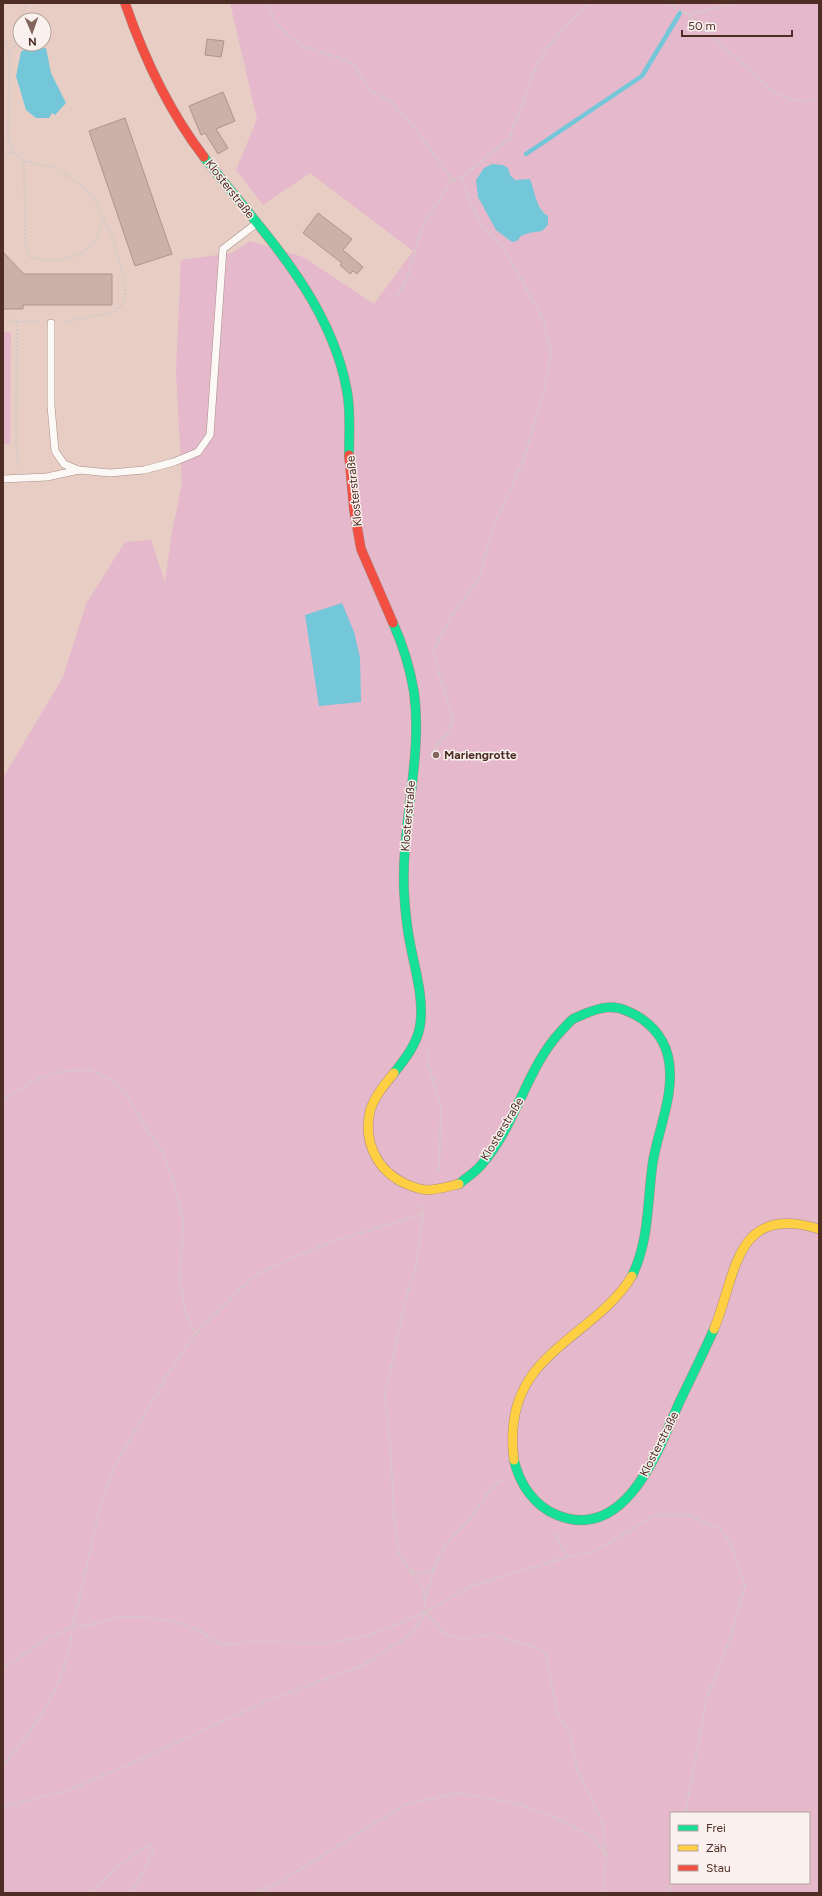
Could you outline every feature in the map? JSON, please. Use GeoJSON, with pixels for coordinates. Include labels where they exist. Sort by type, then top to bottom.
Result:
{"type":"FeatureCollection","features":[{"type":"Feature","properties":{"kind":"main road","name":"Klosterstraße"},"geometry":{"type":"LineString","coordinates":[[125,3],[133,30],[154,76],[175,114],[194,144],[295,272],[311,299],[343,374],[350,404],[348,440],[354,512],[363,556],[396,628],[410,670],[416,708],[415,738],[404,852],[404,900],[418,986],[420,1025],[412,1049],[376,1094],[367,1120],[370,1149],[383,1169],[399,1181],[416,1188],[439,1191],[463,1183],[485,1161],[504,1130],[551,1040],[566,1024],[587,1010],[611,1006],[632,1012],[648,1023],[662,1038],[670,1062],[669,1092],[654,1154],[644,1246],[634,1273],[607,1308],[547,1357],[526,1380],[516,1408],[512,1436],[513,1462],[524,1486],[535,1500],[551,1514],[571,1519],[592,1519],[611,1511],[631,1494],[651,1466],[710,1338],[722,1309],[738,1256],[749,1239],[764,1229],[785,1223],[806,1224],[819,1229]]}},
{"type":"Feature","properties":{"kind":"lane"},"geometry":{"type":"LineString","coordinates":[[51,323],[51,406],[54,451],[64,464],[79,470],[110,473],[144,470],[174,462],[198,452],[210,435],[223,249],[257,223]]}},
{"type":"Feature","properties":{"kind":"lane"},"geometry":{"type":"LineString","coordinates":[[3,479],[46,477],[79,470]]}},
{"type":"Feature","properties":{"kind":"path"},"geometry":{"type":"LineString","coordinates":[[267,3],[276,24],[302,46],[352,63],[369,90],[391,102],[417,131],[452,180]]}},
{"type":"Feature","properties":{"kind":"path"},"geometry":{"type":"LineString","coordinates":[[397,296],[408,276],[422,227],[452,180],[462,177],[508,139],[538,62],[550,45],[588,3]]}},
{"type":"Feature","properties":{"kind":"path"},"geometry":{"type":"LineString","coordinates":[[668,3],[688,15],[774,92],[792,100],[805,101],[819,98]]}},
{"type":"Feature","properties":{"kind":"path"},"geometry":{"type":"LineString","coordinates":[[688,15],[734,3]]}},
{"type":"Feature","properties":{"kind":"path"},"geometry":{"type":"LineString","coordinates":[[3,39],[10,54],[8,137],[13,152],[24,162],[53,167],[70,176],[93,196],[113,238],[126,288],[123,302],[115,312],[51,323],[3,320]]}},
{"type":"Feature","properties":{"kind":"path"},"geometry":{"type":"LineString","coordinates":[[10,54],[12,50]]}},
{"type":"Feature","properties":{"kind":"path"},"geometry":{"type":"LineString","coordinates":[[3,152],[13,152]]}},
{"type":"Feature","properties":{"kind":"path"},"geometry":{"type":"LineString","coordinates":[[24,162],[25,244],[32,258],[50,261],[72,258],[86,250],[98,236],[103,217]]}},
{"type":"Feature","properties":{"kind":"path"},"geometry":{"type":"LineString","coordinates":[[429,755],[448,733],[453,719],[433,652],[451,616],[479,579],[492,530],[523,461],[545,388],[551,354],[544,321],[504,250],[482,226],[468,197],[462,177]]}},
{"type":"Feature","properties":{"kind":"path"},"geometry":{"type":"LineString","coordinates":[[17,321],[16,447],[22,478]]}},
{"type":"Feature","properties":{"kind":"path"},"geometry":{"type":"LineString","coordinates":[[430,1050],[428,1064],[441,1107],[439,1191]]}},
{"type":"Feature","properties":{"kind":"path"},"geometry":{"type":"LineString","coordinates":[[3,1100],[37,1080],[64,1071],[89,1070],[112,1080],[125,1092],[163,1152],[174,1183],[183,1221],[180,1280],[185,1312],[196,1333]]}},
{"type":"Feature","properties":{"kind":"path"},"geometry":{"type":"LineString","coordinates":[[3,1807],[66,1791],[126,1766],[268,1700],[362,1666],[411,1634],[426,1612],[426,1601],[423,1587],[399,1554],[394,1514],[391,1458],[385,1396],[406,1297],[416,1268],[424,1214],[416,1188]]}},
{"type":"Feature","properties":{"kind":"path"},"geometry":{"type":"LineString","coordinates":[[3,1765],[36,1724],[52,1695],[67,1658],[100,1507],[115,1465],[170,1371],[196,1333],[255,1276],[296,1256],[336,1240],[424,1214]]}},
{"type":"Feature","properties":{"kind":"path"},"geometry":{"type":"LineString","coordinates":[[426,1601],[434,1568],[446,1544],[470,1519],[493,1486],[516,1468]]}},
{"type":"Feature","properties":{"kind":"path"},"geometry":{"type":"LineString","coordinates":[[551,1514],[551,1526],[567,1557]]}},
{"type":"Feature","properties":{"kind":"path"},"geometry":{"type":"LineString","coordinates":[[3,1669],[43,1641],[73,1626],[86,1626],[121,1617],[138,1616],[170,1620],[200,1631],[214,1641],[226,1645],[245,1642],[329,1643],[368,1636],[426,1612],[471,1586],[567,1557],[593,1552],[655,1515],[688,1516],[721,1529],[732,1546],[745,1585],[730,1639],[707,1698],[685,1812]]}},
{"type":"Feature","properties":{"kind":"path"},"geometry":{"type":"LineString","coordinates":[[409,1569],[418,1573],[426,1572],[434,1568]]}},
{"type":"Feature","properties":{"kind":"path"},"geometry":{"type":"LineString","coordinates":[[426,1612],[445,1634],[462,1639],[492,1634],[511,1642],[534,1646],[546,1655],[558,1715],[570,1734],[578,1772],[602,1821],[606,1854],[603,1893]]}},
{"type":"Feature","properties":{"kind":"path"},"geometry":{"type":"LineString","coordinates":[[253,1893],[278,1883],[406,1804],[458,1792],[520,1804],[565,1822],[592,1837],[606,1854]]}},
{"type":"Feature","properties":{"kind":"path"},"geometry":{"type":"LineString","coordinates":[[90,1893],[119,1867],[142,1849],[150,1845],[154,1850],[132,1893]]}},
{"type":"Feature","properties":{"kind":"shaded area"},"geometry":{"type":"Polygon","coordinates":[[[230,3],[819,3],[819,1893],[3,1893],[3,778],[63,677],[86,604],[125,542],[151,540],[165,582],[172,532],[182,483],[176,372],[181,260],[232,253],[250,241],[303,257],[374,304],[413,251],[310,173],[263,205],[236,170],[257,119],[230,3]]]}},
{"type":"Feature","properties":{"kind":"shaded area"},"geometry":{"type":"Polygon","coordinates":[[[3,332],[11,333],[10,444],[3,444],[3,332]]]}},
{"type":"Feature","properties":{"kind":"water"},"geometry":{"type":"Polygon","coordinates":[[[21,52],[47,52],[51,73],[66,103],[55,115],[52,113],[49,118],[36,118],[26,110],[16,76],[21,52]]]}},
{"type":"Feature","properties":{"kind":"water"},"geometry":{"type":"Polygon","coordinates":[[[492,164],[503,165],[508,168],[510,175],[515,180],[530,179],[538,204],[548,216],[548,225],[542,231],[529,233],[521,236],[517,241],[512,242],[496,230],[478,197],[476,180],[484,168],[492,164]]]}},
{"type":"Feature","properties":{"kind":"water"},"geometry":{"type":"Polygon","coordinates":[[[342,603],[354,632],[360,657],[361,702],[319,706],[305,615],[342,603]]]}},
{"type":"Feature","properties":{"kind":"building"},"geometry":{"type":"Polygon","coordinates":[[[207,39],[224,41],[221,57],[205,55],[207,39]]]}},
{"type":"Feature","properties":{"kind":"building"},"geometry":{"type":"Polygon","coordinates":[[[223,92],[235,121],[216,129],[228,148],[218,154],[205,133],[201,135],[189,106],[223,92]]]}},
{"type":"Feature","properties":{"kind":"building"},"geometry":{"type":"Polygon","coordinates":[[[125,118],[172,254],[135,266],[89,131],[125,118]]]}},
{"type":"Feature","properties":{"kind":"building"},"geometry":{"type":"Polygon","coordinates":[[[318,213],[352,239],[343,250],[363,267],[357,274],[353,271],[350,274],[340,265],[342,263],[303,233],[318,213]]]}},
{"type":"Feature","properties":{"kind":"building"},"geometry":{"type":"Polygon","coordinates":[[[3,252],[24,274],[112,274],[112,305],[23,305],[23,309],[3,309],[3,252]]]}},
{"type":"Feature","properties":{"kind":"waterway"},"geometry":{"type":"LineString","coordinates":[[526,154],[642,76],[680,13]]}},
{"type":"Feature","properties":{"kind":"traffic: fast"},"geometry":{"type":"LineString","coordinates":[[204,157],[290,266],[309,295],[325,325],[338,357],[347,391],[349,415],[349,455]]}},
{"type":"Feature","properties":{"kind":"traffic: fast"},"geometry":{"type":"LineString","coordinates":[[393,623],[403,648],[410,674],[414,692],[416,717],[416,742],[406,841],[404,891],[407,927],[419,987],[421,1006],[420,1026],[416,1039],[406,1057],[394,1073]]}},
{"type":"Feature","properties":{"kind":"traffic: fast"},"geometry":{"type":"LineString","coordinates":[[459,1184],[480,1167],[494,1148],[504,1132],[539,1061],[570,1021],[595,1010],[611,1007],[634,1014],[653,1029],[666,1048],[670,1069],[670,1082],[666,1109],[653,1161],[645,1234],[638,1262],[632,1276]]}},
{"type":"Feature","properties":{"kind":"traffic: fast"},"geometry":{"type":"LineString","coordinates":[[514,1460],[516,1469],[529,1493],[541,1506],[557,1515],[581,1520],[602,1516],[621,1504],[636,1487],[650,1466],[714,1329]]}},
{"type":"Feature","properties":{"kind":"traffic: slow"},"geometry":{"type":"LineString","coordinates":[[394,1073],[377,1096],[370,1111],[368,1123],[369,1134],[374,1154],[387,1171],[406,1184],[414,1187],[429,1190],[459,1184]]}},
{"type":"Feature","properties":{"kind":"traffic: slow"},"geometry":{"type":"LineString","coordinates":[[714,1329],[735,1266],[743,1249],[754,1235],[770,1226],[791,1224],[819,1229]]}},
{"type":"Feature","properties":{"kind":"traffic: slow"},"geometry":{"type":"LineString","coordinates":[[514,1460],[512,1440],[514,1420],[521,1396],[532,1375],[564,1342],[601,1312],[618,1295],[632,1276]]}},
{"type":"Feature","properties":{"kind":"traffic: jam"},"geometry":{"type":"LineString","coordinates":[[125,3],[140,44],[158,83],[179,121],[204,157]]}},
{"type":"Feature","properties":{"kind":"traffic: jam"},"geometry":{"type":"LineString","coordinates":[[349,455],[354,510],[361,549],[393,623]]}},
{"type":"Feature","properties":{"kind":"place","name":"Mariengrotte"},"geometry":{"type":"Point","coordinates":[436,755]}}]}
